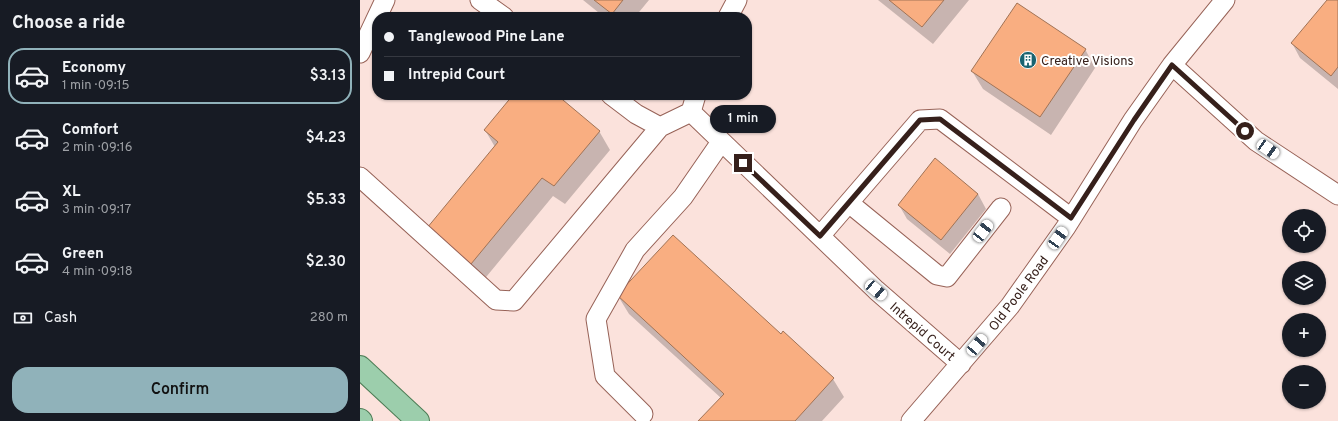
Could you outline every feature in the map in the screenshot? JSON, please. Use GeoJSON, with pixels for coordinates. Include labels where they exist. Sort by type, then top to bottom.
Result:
{"type":"FeatureCollection","features":[{"type":"Feature","properties":{"kind":"main road"},"geometry":{"type":"LineString","coordinates":[[360,367],[418,421]]}},
{"type":"Feature","properties":{"kind":"street"},"geometry":{"type":"LineString","coordinates":[[379,12],[385,0]]}},
{"type":"Feature","properties":{"kind":"street"},"geometry":{"type":"LineString","coordinates":[[480,0],[497,12]]}},
{"type":"Feature","properties":{"kind":"street"},"geometry":{"type":"LineString","coordinates":[[731,12],[737,0]]}},
{"type":"Feature","properties":{"kind":"street","name":"Old Poole Road"},"geometry":{"type":"LineString","coordinates":[[911,421],[1010,306],[1071,218],[1134,120],[1172,65],[1225,0]]}},
{"type":"Feature","properties":{"kind":"street"},"geometry":{"type":"LineString","coordinates":[[360,53],[372,28]]}},
{"type":"Feature","properties":{"kind":"street"},"geometry":{"type":"LineString","coordinates":[[1172,65],[1256,141],[1338,195]]}},
{"type":"Feature","properties":{"kind":"street"},"geometry":{"type":"LineString","coordinates":[[618,100],[636,114],[660,127]]}},
{"type":"Feature","properties":{"kind":"street"},"geometry":{"type":"LineString","coordinates":[[360,177],[496,300],[514,301],[660,127],[694,104]]}},
{"type":"Feature","properties":{"kind":"street","name":"Intrepid Court"},"geometry":{"type":"LineString","coordinates":[[694,104],[721,142],[876,290],[961,364]]}},
{"type":"Feature","properties":{"kind":"street"},"geometry":{"type":"LineString","coordinates":[[820,236],[920,120],[940,119],[1071,218]]}},
{"type":"Feature","properties":{"kind":"street"},"geometry":{"type":"LineString","coordinates":[[643,414],[605,376],[596,319],[635,250],[683,197],[721,142]]}},
{"type":"Feature","properties":{"kind":"street"},"geometry":{"type":"LineString","coordinates":[[849,203],[937,275],[947,277],[1001,208]]}},
{"type":"Feature","properties":{"kind":"building"},"geometry":{"type":"Polygon","coordinates":[[[594,0],[623,0],[614,12],[609,12],[594,0]]]}},
{"type":"Feature","properties":{"kind":"building"},"geometry":{"type":"Polygon","coordinates":[[[889,0],[944,0],[922,27],[889,0]]]}},
{"type":"Feature","properties":{"kind":"building"},"geometry":{"type":"Polygon","coordinates":[[[1327,0],[1338,0],[1338,67],[1331,76],[1291,43],[1327,0]]]}},
{"type":"Feature","properties":{"kind":"building","name":"Creative Visions"},"geometry":{"type":"Polygon","coordinates":[[[1017,3],[1086,49],[1040,117],[971,71],[1017,3]]]}},
{"type":"Feature","properties":{"kind":"building"},"geometry":{"type":"Polygon","coordinates":[[[509,100],[563,100],[600,131],[554,186],[542,178],[471,264],[427,228],[498,142],[484,130],[509,100]]]}},
{"type":"Feature","properties":{"kind":"building"},"geometry":{"type":"Polygon","coordinates":[[[935,158],[978,194],[941,240],[898,205],[935,158]]]}},
{"type":"Feature","properties":{"kind":"building"},"geometry":{"type":"Polygon","coordinates":[[[673,235],[781,334],[783,331],[834,378],[795,421],[698,421],[724,394],[617,295],[673,235]]]}},
{"type":"Feature","properties":{"kind":"place","name":"Creative Visions"},"geometry":{"type":"Point","coordinates":[1028,60]}},
{"type":"Feature","properties":{"kind":"route"},"geometry":{"type":"LineString","coordinates":[[743,163],[820,236],[920,120],[940,119],[1071,218],[1134,120],[1172,65],[1245,131]]}}]}
